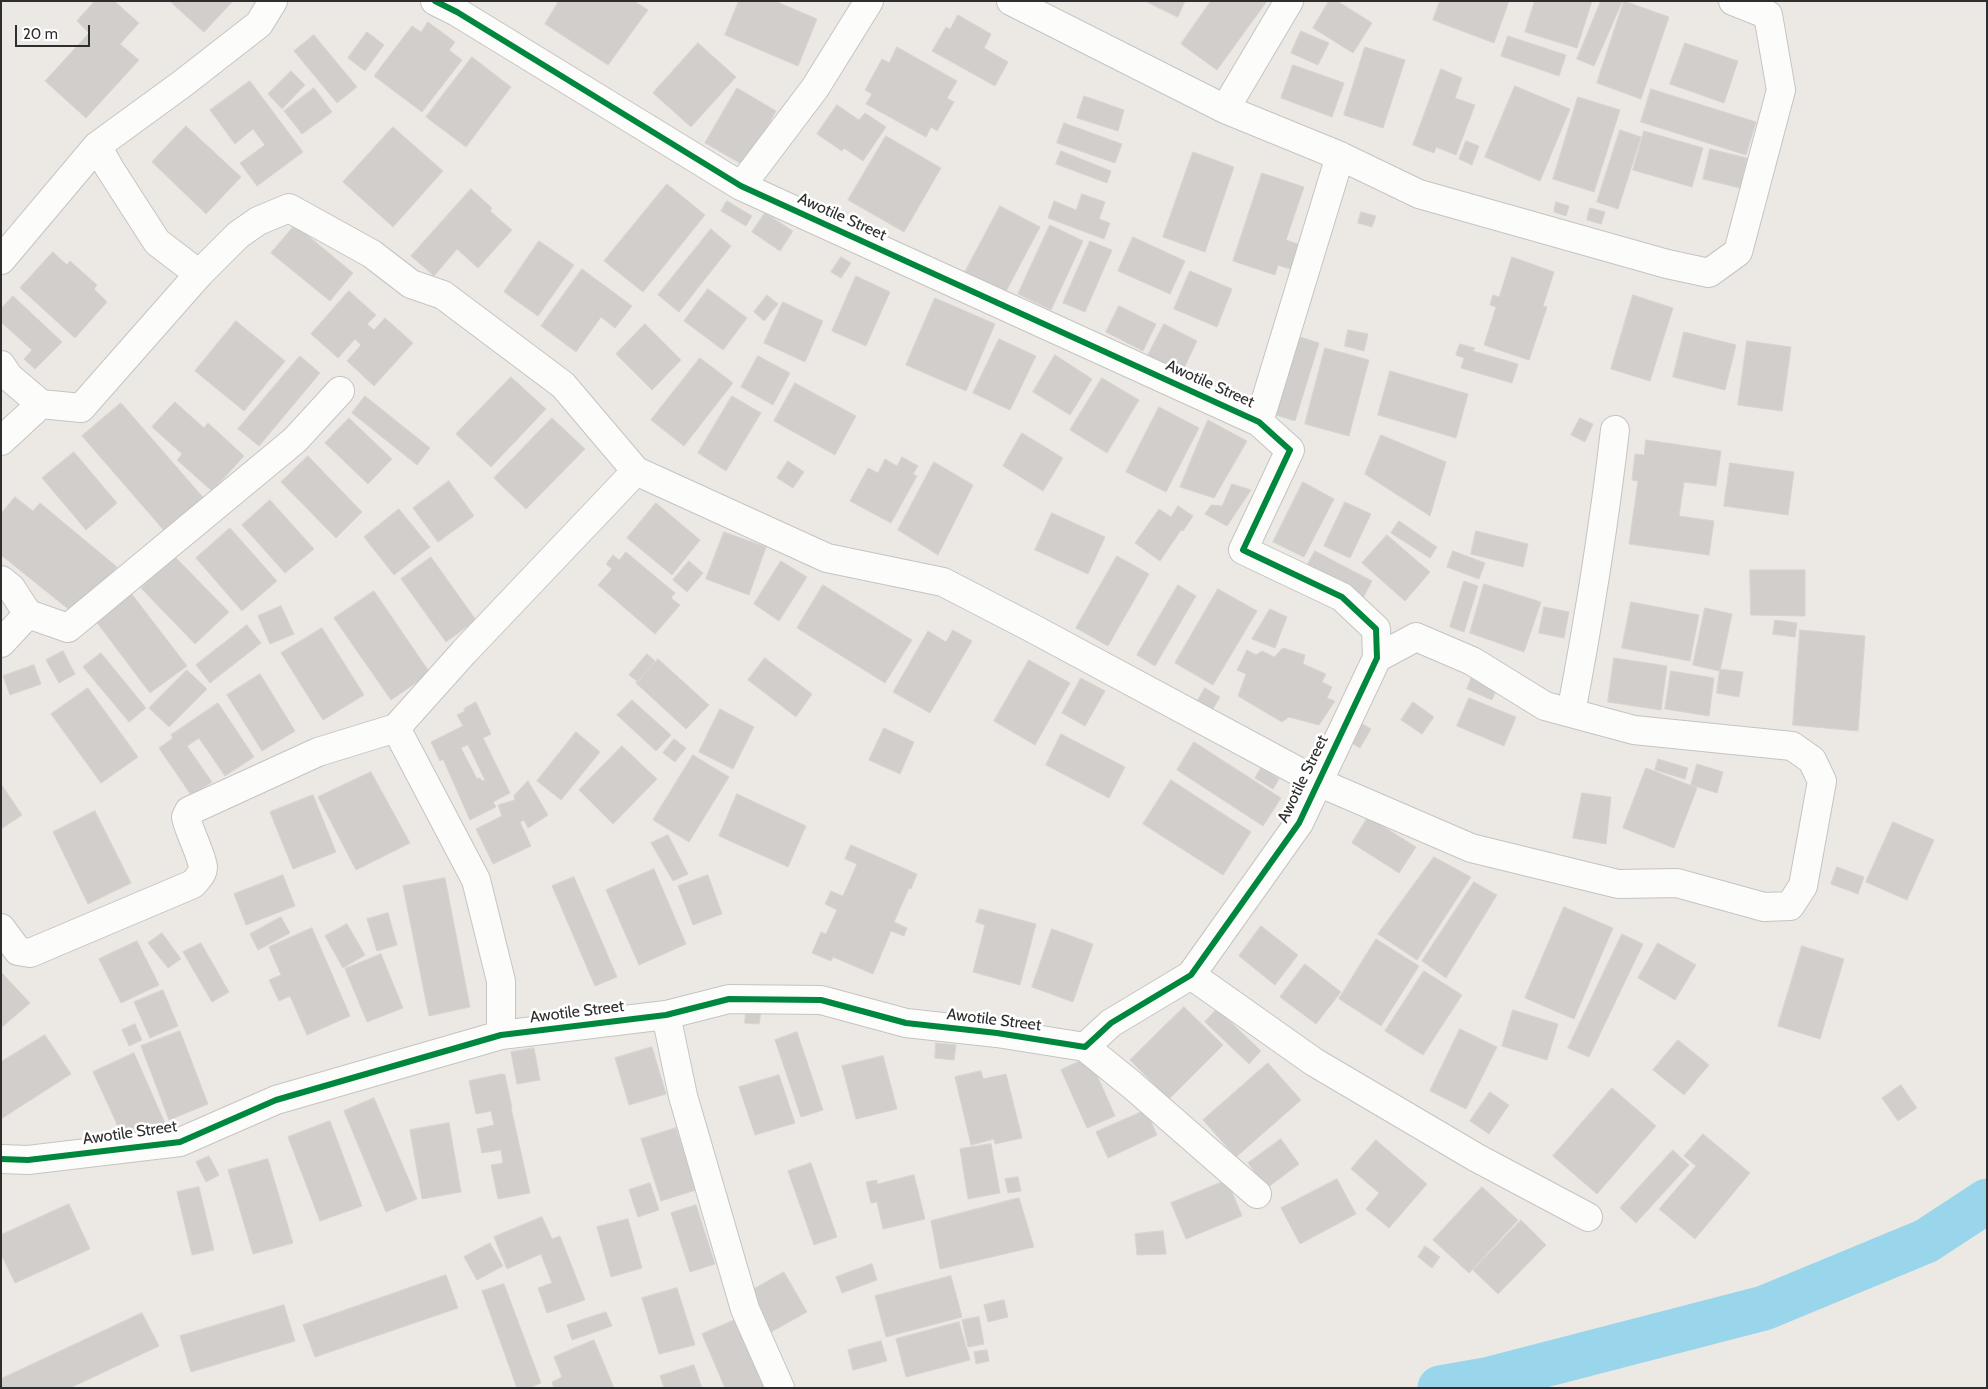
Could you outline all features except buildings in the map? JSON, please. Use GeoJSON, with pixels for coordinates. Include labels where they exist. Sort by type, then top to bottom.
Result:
{"type":"FeatureCollection","features":[{"type":"Feature","properties":{"kind":"street"},"geometry":{"type":"LineString","coordinates":[[1,260],[97,146],[182,84],[259,24],[273,1]]}},
{"type":"Feature","properties":{"kind":"street","name":"Awotile Street"},"geometry":{"type":"LineString","coordinates":[[1,1159],[28,1160],[180,1142],[276,1100],[501,1035],[666,1015],[729,999],[821,1000],[906,1023],[997,1033],[1085,1047],[1111,1023],[1191,975],[1299,823],[1377,658],[1376,629],[1342,597],[1243,550],[1290,450],[1259,422],[742,186],[457,12],[435,1]]}},
{"type":"Feature","properties":{"kind":"street"},"geometry":{"type":"LineString","coordinates":[[742,186],[815,88],[869,1]]}},
{"type":"Feature","properties":{"kind":"street"},"geometry":{"type":"LineString","coordinates":[[1011,1],[1225,109],[1340,156],[1419,194],[1667,264],[1709,273],[1738,252],[1781,90],[1768,16],[1733,1]]}},
{"type":"Feature","properties":{"kind":"street"},"geometry":{"type":"LineString","coordinates":[[1225,109],[1289,1]]}},
{"type":"Feature","properties":{"kind":"street"},"geometry":{"type":"LineString","coordinates":[[97,146],[110,170],[157,242],[199,274]]}},
{"type":"Feature","properties":{"kind":"street"},"geometry":{"type":"LineString","coordinates":[[1259,422],[1340,156]]}},
{"type":"Feature","properties":{"kind":"street"},"geometry":{"type":"LineString","coordinates":[[1,365],[9,377],[41,404],[81,408],[199,274],[238,236],[258,221],[289,208],[372,254],[411,284],[443,295],[563,385],[636,471],[827,558],[943,582],[1041,632],[1318,782],[1471,848],[1618,884],[1677,883],[1764,907],[1790,906],[1803,886],[1822,781],[1812,760],[1792,746],[1634,730],[1545,706],[1472,661],[1416,637],[1377,658]]}},
{"type":"Feature","properties":{"kind":"street"},"geometry":{"type":"LineString","coordinates":[[1,580],[11,588],[28,614],[68,628],[295,440],[340,391]]}},
{"type":"Feature","properties":{"kind":"street"},"geometry":{"type":"LineString","coordinates":[[1,441],[41,404]]}},
{"type":"Feature","properties":{"kind":"street"},"geometry":{"type":"LineString","coordinates":[[1571,713],[1593,596],[1615,430]]}},
{"type":"Feature","properties":{"kind":"street"},"geometry":{"type":"LineString","coordinates":[[1,928],[18,951],[30,953],[193,884],[200,876],[203,868],[188,826],[186,817],[189,810],[318,752],[396,728],[464,652],[636,471]]}},
{"type":"Feature","properties":{"kind":"street"},"geometry":{"type":"LineString","coordinates":[[1,643],[28,614]]}},
{"type":"Feature","properties":{"kind":"street"},"geometry":{"type":"LineString","coordinates":[[396,728],[476,880],[501,981],[501,1035]]}},
{"type":"Feature","properties":{"kind":"street"},"geometry":{"type":"LineString","coordinates":[[1191,975],[1314,1062],[1477,1158],[1588,1218]]}},
{"type":"Feature","properties":{"kind":"street"},"geometry":{"type":"LineString","coordinates":[[666,1015],[683,1096],[744,1309],[780,1388]]}},
{"type":"Feature","properties":{"kind":"street"},"geometry":{"type":"LineString","coordinates":[[1085,1047],[1132,1085],[1257,1194]]}},
{"type":"Feature","properties":{"kind":"waterway"},"geometry":{"type":"LineString","coordinates":[[1440,1388],[1486,1380],[1764,1308],[1926,1241],[1987,1201]]}},
{"type":"Feature","properties":{"kind":"cycle path"},"geometry":{"type":"LineString","coordinates":[[1,1159],[28,1160],[180,1142],[276,1100],[501,1035],[666,1015],[729,999],[821,1000],[906,1023],[997,1033],[1085,1047],[1111,1023],[1191,975],[1299,823],[1377,658],[1376,629],[1342,597],[1243,550],[1290,450],[1259,422],[741,186],[457,12],[435,1]]}}]}
